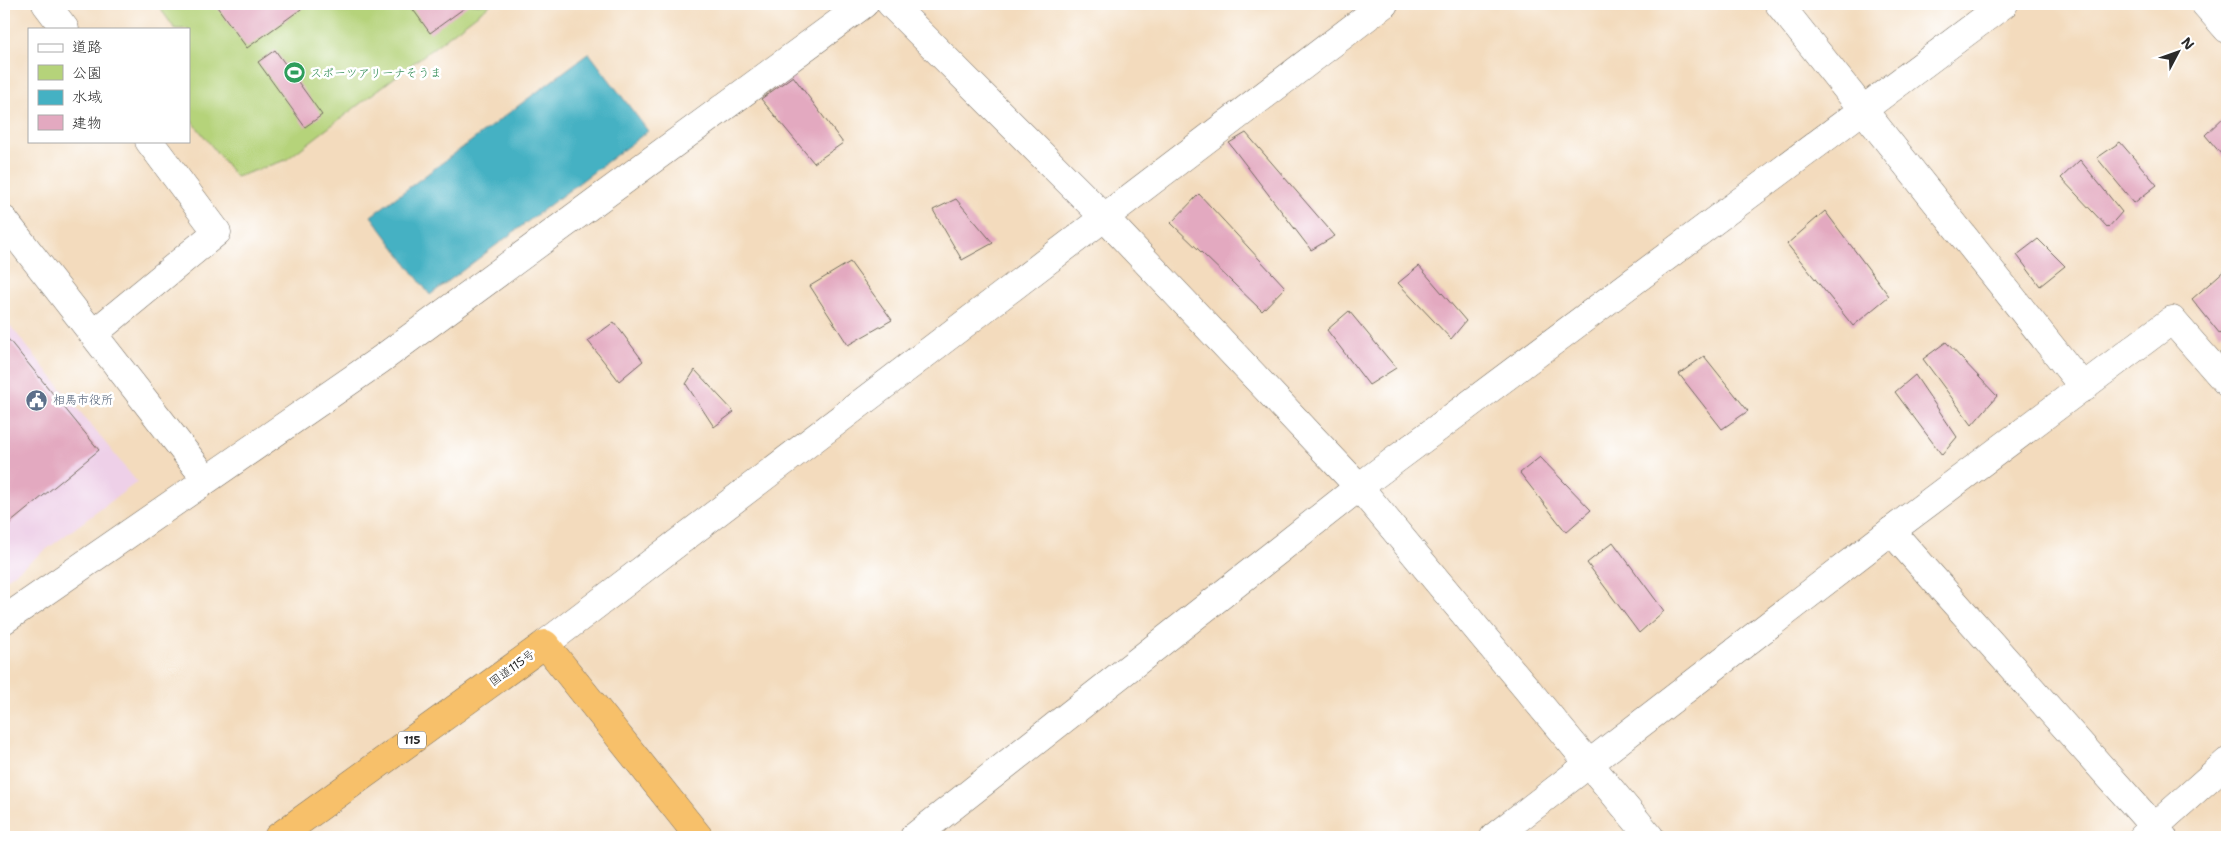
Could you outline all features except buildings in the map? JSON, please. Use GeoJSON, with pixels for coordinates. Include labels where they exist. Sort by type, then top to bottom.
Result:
{"type":"FeatureCollection","features":[{"type":"Feature","properties":{"kind":"highway","name":"国道115号"},"geometry":{"type":"LineString","coordinates":[[278,837],[545,644],[699,837]]}},
{"type":"Feature","properties":{"kind":"street"},"geometry":{"type":"LineString","coordinates":[[46,4],[64,28]]}},
{"type":"Feature","properties":{"kind":"street"},"geometry":{"type":"LineString","coordinates":[[4,620],[388,354],[864,4]]}},
{"type":"Feature","properties":{"kind":"street"},"geometry":{"type":"LineString","coordinates":[[891,4],[1104,217],[1359,487],[1650,837]]}},
{"type":"Feature","properties":{"kind":"street"},"geometry":{"type":"LineString","coordinates":[[545,644],[1384,4]]}},
{"type":"Feature","properties":{"kind":"street"},"geometry":{"type":"LineString","coordinates":[[1779,4],[2084,388]]}},
{"type":"Feature","properties":{"kind":"street"},"geometry":{"type":"LineString","coordinates":[[914,837],[1359,487],[2004,4]]}},
{"type":"Feature","properties":{"kind":"street"},"geometry":{"type":"LineString","coordinates":[[2205,4],[2227,29]]}},
{"type":"Feature","properties":{"kind":"street"},"geometry":{"type":"LineString","coordinates":[[92,334],[217,232],[150,142]]}},
{"type":"Feature","properties":{"kind":"street"},"geometry":{"type":"LineString","coordinates":[[4,220],[206,479]]}},
{"type":"Feature","properties":{"kind":"street"},"geometry":{"type":"LineString","coordinates":[[1494,837],[1891,531],[2084,388],[2172,320],[2227,382]]}},
{"type":"Feature","properties":{"kind":"street"},"geometry":{"type":"LineString","coordinates":[[1891,531],[2153,834],[2227,762]]}},
{"type":"Feature","properties":{"kind":"shaded area","name":"相馬市役所"},"geometry":{"type":"Polygon","coordinates":[[[4,318],[137,482],[4,581],[4,318]]]}},
{"type":"Feature","properties":{"kind":"green space","name":"スポーツアリーナそうま"},"geometry":{"type":"Polygon","coordinates":[[[157,4],[491,4],[286,160],[236,177],[190,118],[190,28],[174,28],[157,4]]]}},
{"type":"Feature","properties":{"kind":"water"},"geometry":{"type":"Polygon","coordinates":[[[589,53],[648,131],[430,295],[371,216],[589,53]]]}},
{"type":"Feature","properties":{"kind":"place","name":"スポーツアリーナそうま"},"geometry":{"type":"Point","coordinates":[294,73]}},
{"type":"Feature","properties":{"kind":"place","name":"相馬市役所"},"geometry":{"type":"Point","coordinates":[37,400]}}]}
